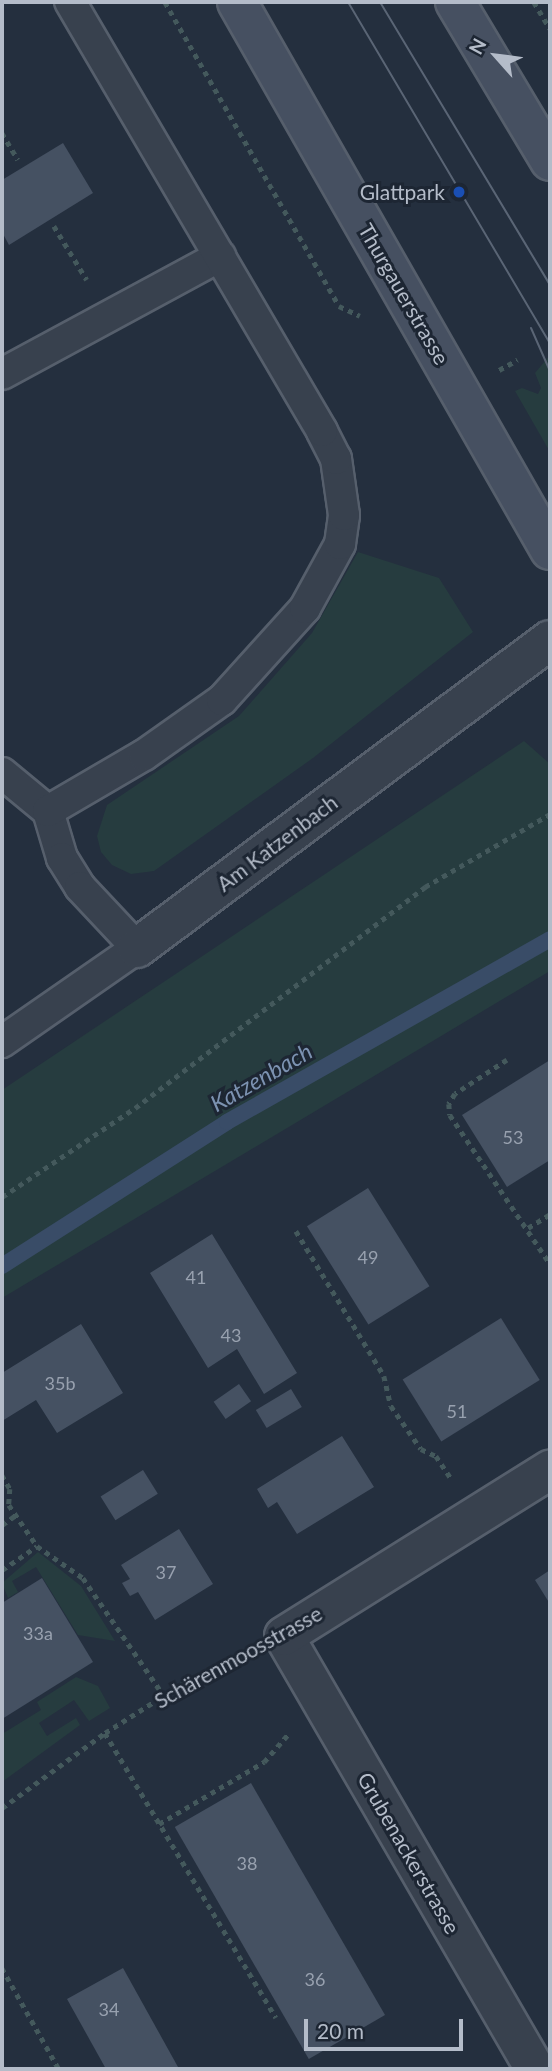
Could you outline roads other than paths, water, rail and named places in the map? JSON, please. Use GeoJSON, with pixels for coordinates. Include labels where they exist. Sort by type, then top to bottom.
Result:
{"type":"FeatureCollection","features":[{"type":"Feature","properties":{"kind":"main road","name":"Thurgauerstrasse"},"geometry":{"type":"LineString","coordinates":[[237,2],[550,550]]}},
{"type":"Feature","properties":{"kind":"main road"},"geometry":{"type":"LineString","coordinates":[[455,2],[550,161]]}},
{"type":"Feature","properties":{"kind":"street","name":"Am Katzenbach"},"geometry":{"type":"LineString","coordinates":[[137,948],[550,640]]}},
{"type":"Feature","properties":{"kind":"street","name":"Schärenmoosstrasse"},"geometry":{"type":"LineString","coordinates":[[284,1636],[550,1470]]}},
{"type":"Feature","properties":{"kind":"street","name":"Grubenackerstrasse"},"geometry":{"type":"LineString","coordinates":[[284,1636],[535,2069]]}},
{"type":"Feature","properties":{"kind":"lane"},"geometry":{"type":"LineString","coordinates":[[48,811],[144,755],[222,700],[304,608],[340,544],[343,487],[336,459],[71,2]]}},
{"type":"Feature","properties":{"kind":"lane"},"geometry":{"type":"LineString","coordinates":[[2,374],[220,256]]}},
{"type":"Feature","properties":{"kind":"lane"},"geometry":{"type":"LineString","coordinates":[[2,773],[48,811],[62,858],[80,887],[137,948]]}},
{"type":"Feature","properties":{"kind":"lane","name":"Am Katzenbach"},"geometry":{"type":"LineString","coordinates":[[2,1042],[137,948]]}},
{"type":"Feature","properties":{"kind":"waterway","name":"Katzenbach"},"geometry":{"type":"LineString","coordinates":[[2,1266],[227,1122],[550,939]]}},
{"type":"Feature","properties":{"kind":"tram line"},"geometry":{"type":"LineString","coordinates":[[348,2],[550,343]]}},
{"type":"Feature","properties":{"kind":"tram line"},"geometry":{"type":"LineString","coordinates":[[380,2],[550,285]]}},
{"type":"Feature","properties":{"kind":"tram line"},"geometry":{"type":"LineString","coordinates":[[531,328],[550,371]]}},
{"type":"Feature","properties":{"kind":"place","name":"Glattpark"},"geometry":{"type":"Point","coordinates":[459,192]}}]}
